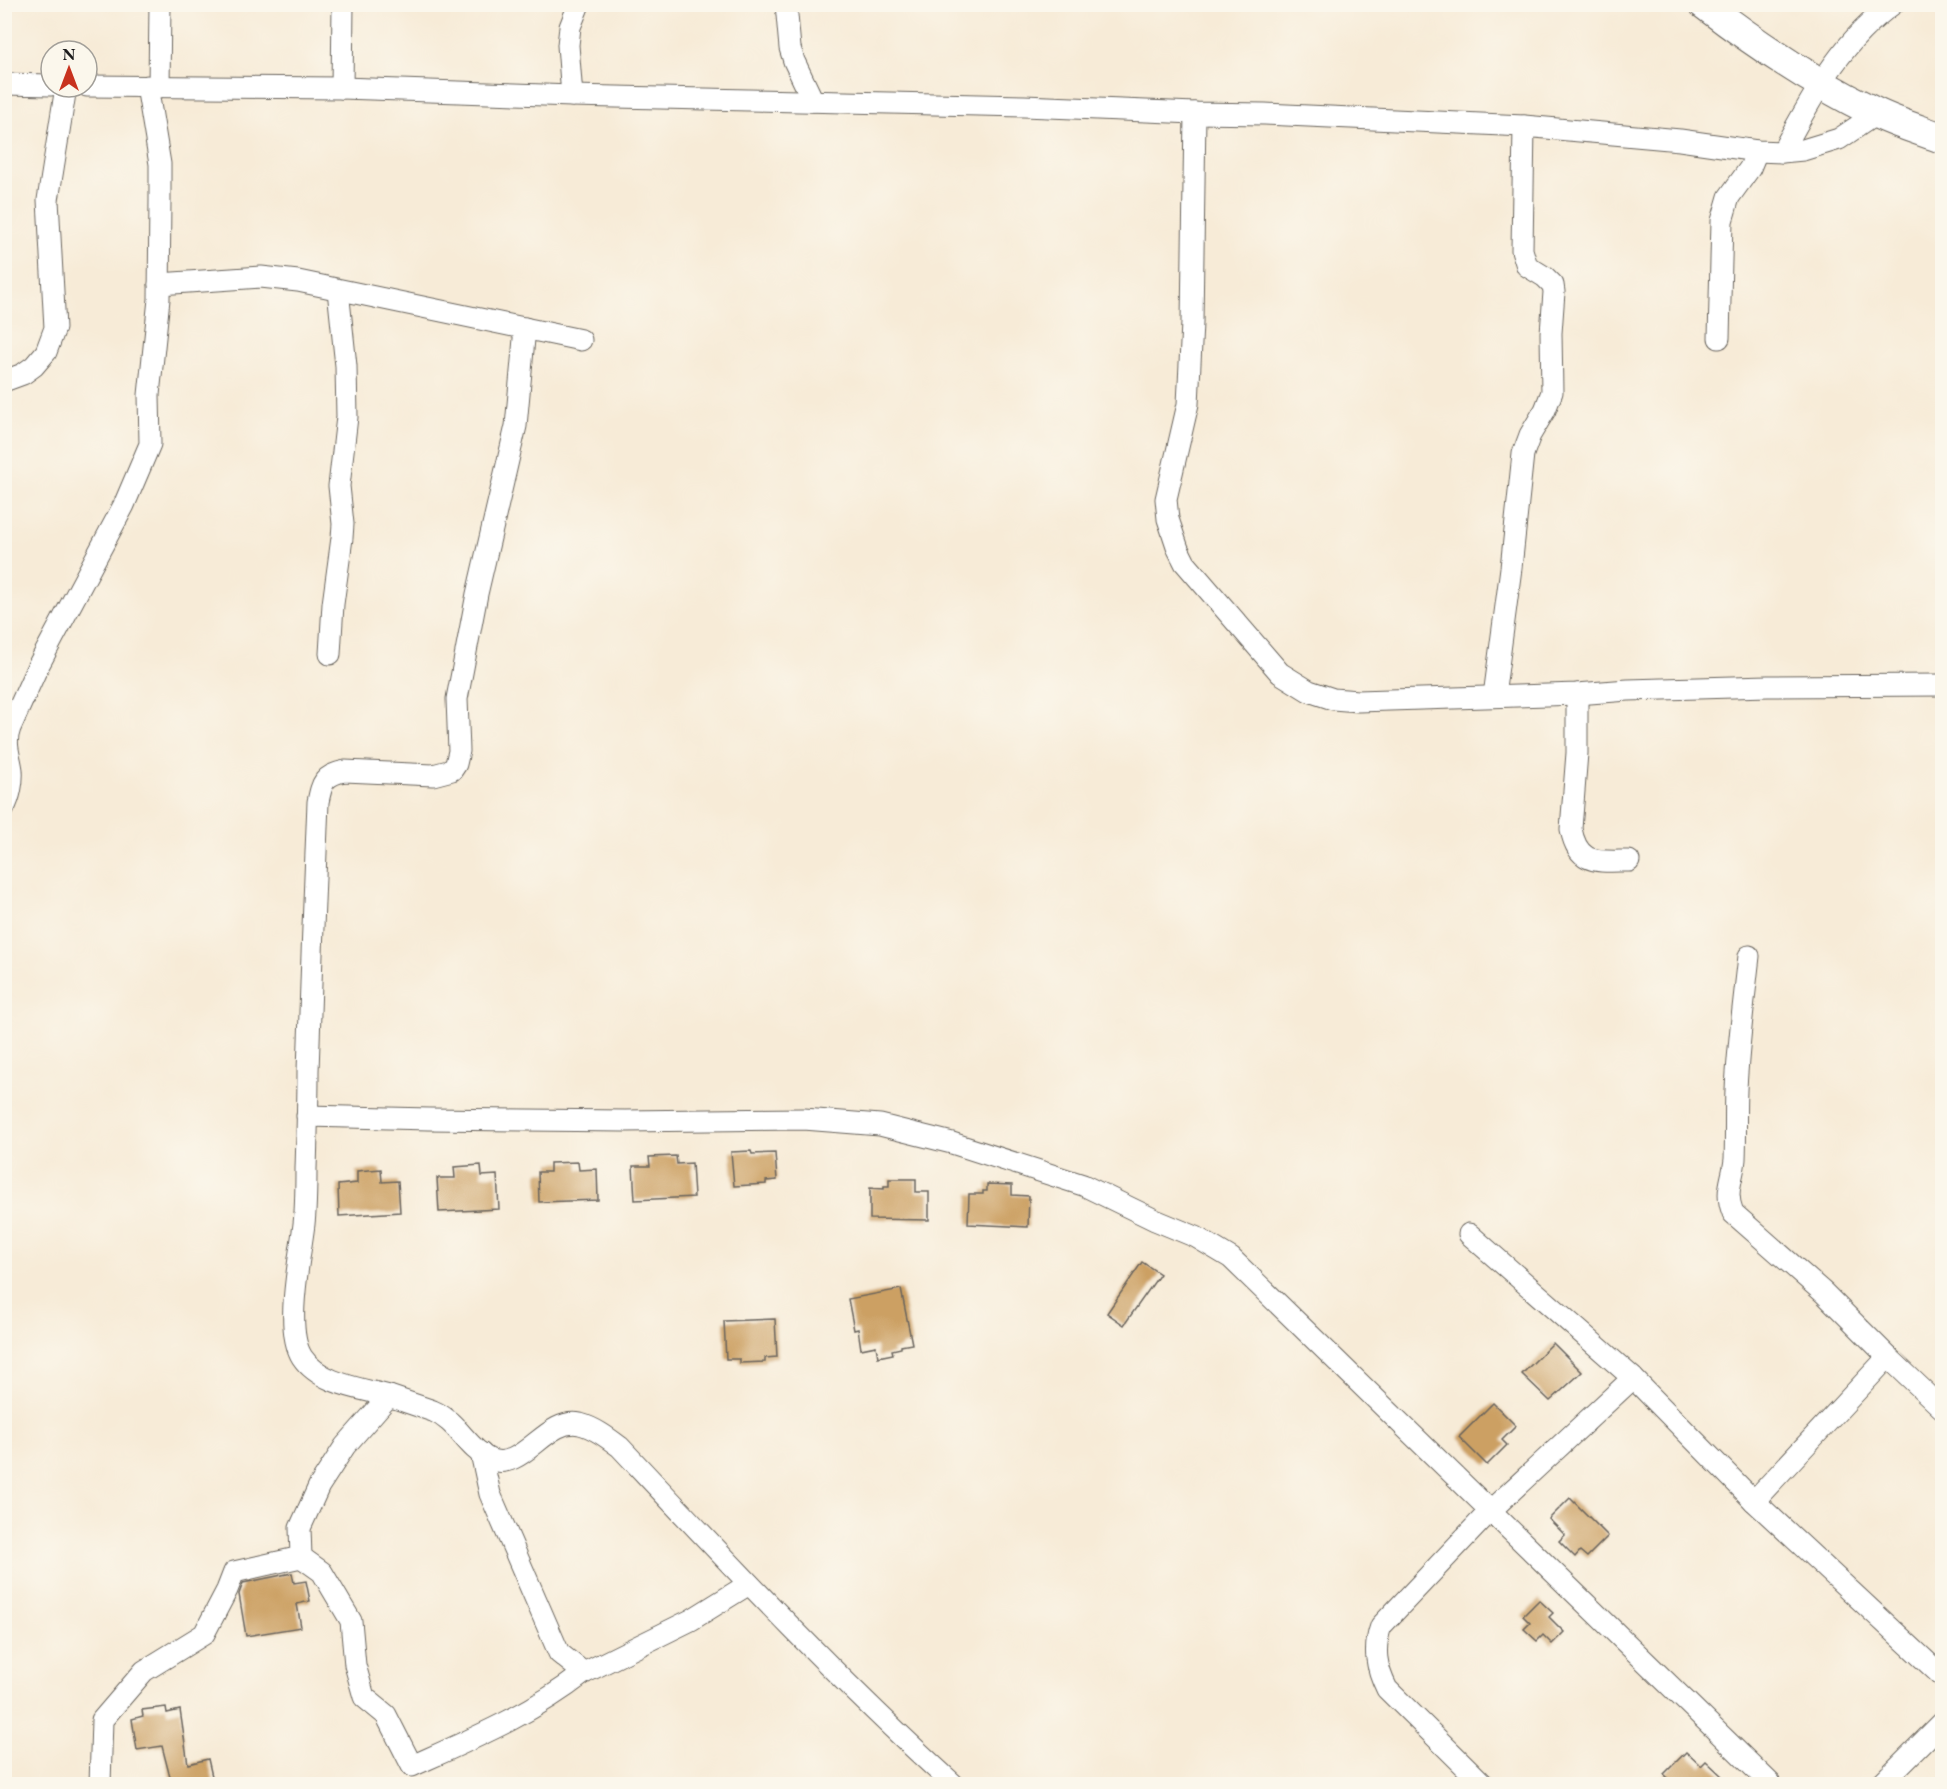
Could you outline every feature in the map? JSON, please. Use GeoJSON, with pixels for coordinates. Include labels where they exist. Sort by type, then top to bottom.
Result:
{"type":"FeatureCollection","features":[{"type":"Feature","properties":{"kind":"street"},"geometry":{"type":"LineString","coordinates":[[4,808],[11,785],[12,771],[6,738],[37,668],[124,505],[150,444],[149,395],[159,284],[160,164],[153,87],[160,4]]}},
{"type":"Feature","properties":{"kind":"street"},"geometry":{"type":"LineString","coordinates":[[342,88],[343,4]]}},
{"type":"Feature","properties":{"kind":"street"},"geometry":{"type":"LineString","coordinates":[[572,96],[568,45],[570,27],[579,4]]}},
{"type":"Feature","properties":{"kind":"street"},"geometry":{"type":"LineString","coordinates":[[786,4],[790,48],[813,101]]}},
{"type":"Feature","properties":{"kind":"street"},"geometry":{"type":"LineString","coordinates":[[1704,4],[1736,29],[1820,84],[1876,114],[1942,138]]}},
{"type":"Feature","properties":{"kind":"street"},"geometry":{"type":"LineString","coordinates":[[1782,152],[1820,84],[1842,52],[1893,4]]}},
{"type":"Feature","properties":{"kind":"street"},"geometry":{"type":"LineString","coordinates":[[4,84],[39,85]]}},
{"type":"Feature","properties":{"kind":"street"},"geometry":{"type":"LineString","coordinates":[[99,86],[342,88],[1276,114],[1524,126],[1680,140],[1757,152],[1803,150],[1839,139],[1876,114]]}},
{"type":"Feature","properties":{"kind":"street"},"geometry":{"type":"LineString","coordinates":[[4,381],[23,374],[34,366],[46,352],[55,328],[48,200],[64,99]]}},
{"type":"Feature","properties":{"kind":"street"},"geometry":{"type":"LineString","coordinates":[[1195,113],[1192,323],[1188,404],[1166,499],[1168,519],[1185,563],[1280,673],[1309,691],[1333,699],[1358,701],[1768,686],[1942,685]]}},
{"type":"Feature","properties":{"kind":"street"},"geometry":{"type":"LineString","coordinates":[[1494,696],[1523,454],[1552,392],[1553,285],[1527,266],[1522,250],[1524,126]]}},
{"type":"Feature","properties":{"kind":"street"},"geometry":{"type":"LineString","coordinates":[[1719,338],[1722,220],[1729,197],[1750,168],[1757,152]]}},
{"type":"Feature","properties":{"kind":"street"},"geometry":{"type":"LineString","coordinates":[[159,284],[261,277],[298,281],[581,340]]}},
{"type":"Feature","properties":{"kind":"street"},"geometry":{"type":"LineString","coordinates":[[330,654],[333,604],[342,538],[343,524],[339,486],[347,417],[346,366],[338,290]]}},
{"type":"Feature","properties":{"kind":"street"},"geometry":{"type":"LineString","coordinates":[[525,328],[516,426],[477,594],[457,699],[459,751],[456,764],[452,770],[433,775],[345,771],[332,774],[325,779],[320,789],[311,956],[305,1218],[293,1315],[297,1347],[310,1366],[329,1379],[389,1396],[436,1413],[452,1423],[481,1454],[491,1460],[514,1458],[556,1428],[569,1424],[580,1424],[606,1436],[749,1584],[953,1785]]}},
{"type":"Feature","properties":{"kind":"street"},"geometry":{"type":"LineString","coordinates":[[1577,694],[1577,753],[1571,829],[1576,849],[1593,860],[1629,861]]}},
{"type":"Feature","properties":{"kind":"street"},"geometry":{"type":"LineString","coordinates":[[1749,956],[1739,1034],[1734,1162],[1728,1189],[1730,1206],[1737,1218],[1824,1293],[1942,1408]]}},
{"type":"Feature","properties":{"kind":"street"},"geometry":{"type":"LineString","coordinates":[[307,1116],[591,1121],[804,1119],[880,1125],[952,1143],[1083,1185],[1196,1237],[1231,1258],[1770,1784]]}},
{"type":"Feature","properties":{"kind":"street"},"geometry":{"type":"LineString","coordinates":[[1469,1234],[1633,1378],[1754,1501],[1942,1676]]}},
{"type":"Feature","properties":{"kind":"street"},"geometry":{"type":"LineString","coordinates":[[1754,1501],[1888,1357]]}},
{"type":"Feature","properties":{"kind":"street"},"geometry":{"type":"LineString","coordinates":[[1483,1785],[1387,1689],[1379,1674],[1375,1654],[1376,1640],[1381,1626],[1490,1511],[1633,1378]]}},
{"type":"Feature","properties":{"kind":"street"},"geometry":{"type":"LineString","coordinates":[[301,1557],[300,1528],[319,1486],[345,1446],[389,1396]]}},
{"type":"Feature","properties":{"kind":"street"},"geometry":{"type":"LineString","coordinates":[[481,1454],[490,1494],[559,1653],[584,1673]]}},
{"type":"Feature","properties":{"kind":"street"},"geometry":{"type":"LineString","coordinates":[[100,1785],[102,1720],[144,1671],[204,1634],[234,1572],[301,1557],[322,1572],[351,1621],[355,1665],[364,1697],[386,1715],[411,1766],[504,1724],[561,1691],[584,1673],[691,1620],[749,1584]]}},
{"type":"Feature","properties":{"kind":"street"},"geometry":{"type":"LineString","coordinates":[[1881,1785],[1942,1723]]}},
{"type":"Feature","properties":{"kind":"building"},"geometry":{"type":"Polygon","coordinates":[[[751,1151],[752,1154],[775,1153],[777,1180],[766,1181],[766,1184],[734,1186],[731,1152],[751,1151]]]}},
{"type":"Feature","properties":{"kind":"building"},"geometry":{"type":"Polygon","coordinates":[[[676,1156],[677,1164],[692,1163],[694,1197],[635,1200],[633,1166],[650,1166],[649,1157],[676,1156]]]}},
{"type":"Feature","properties":{"kind":"building"},"geometry":{"type":"Polygon","coordinates":[[[578,1162],[579,1170],[597,1169],[598,1200],[539,1202],[538,1172],[550,1172],[550,1163],[578,1162]]]}},
{"type":"Feature","properties":{"kind":"building"},"geometry":{"type":"Polygon","coordinates":[[[481,1165],[482,1176],[497,1175],[499,1209],[439,1212],[437,1178],[455,1178],[454,1167],[481,1165]]]}},
{"type":"Feature","properties":{"kind":"building"},"geometry":{"type":"Polygon","coordinates":[[[381,1169],[382,1182],[398,1181],[400,1212],[339,1216],[338,1185],[357,1183],[357,1171],[381,1169]]]}},
{"type":"Feature","properties":{"kind":"building"},"geometry":{"type":"Polygon","coordinates":[[[889,1179],[916,1179],[916,1192],[929,1192],[929,1220],[870,1219],[870,1188],[884,1189],[884,1186],[889,1186],[889,1179]]]}},
{"type":"Feature","properties":{"kind":"building"},"geometry":{"type":"Polygon","coordinates":[[[987,1184],[1012,1185],[1012,1195],[1029,1196],[1028,1227],[968,1224],[969,1194],[983,1194],[983,1191],[987,1191],[987,1184]]]}},
{"type":"Feature","properties":{"kind":"building"},"geometry":{"type":"Polygon","coordinates":[[[1142,1262],[1160,1274],[1124,1325],[1107,1313],[1142,1262]]]}},
{"type":"Feature","properties":{"kind":"building"},"geometry":{"type":"Polygon","coordinates":[[[901,1289],[912,1344],[892,1350],[893,1354],[878,1357],[876,1346],[861,1349],[858,1329],[854,1330],[848,1299],[901,1289]]]}},
{"type":"Feature","properties":{"kind":"building"},"geometry":{"type":"Polygon","coordinates":[[[775,1319],[777,1357],[765,1358],[765,1362],[740,1363],[740,1359],[726,1359],[724,1321],[775,1319]]]}},
{"type":"Feature","properties":{"kind":"building"},"geometry":{"type":"Polygon","coordinates":[[[1553,1343],[1582,1372],[1550,1401],[1522,1374],[1553,1343]]]}},
{"type":"Feature","properties":{"kind":"building"},"geometry":{"type":"Polygon","coordinates":[[[1493,1403],[1516,1426],[1502,1440],[1507,1445],[1487,1465],[1459,1437],[1493,1403]]]}},
{"type":"Feature","properties":{"kind":"building"},"geometry":{"type":"Polygon","coordinates":[[[1570,1498],[1608,1536],[1587,1557],[1580,1551],[1575,1557],[1559,1541],[1565,1535],[1549,1519],[1570,1498]]]}},
{"type":"Feature","properties":{"kind":"building"},"geometry":{"type":"Polygon","coordinates":[[[292,1573],[294,1583],[306,1581],[310,1601],[297,1604],[301,1627],[246,1636],[239,1594],[243,1583],[292,1573]]]}},
{"type":"Feature","properties":{"kind":"building"},"geometry":{"type":"Polygon","coordinates":[[[1539,1600],[1553,1613],[1549,1617],[1564,1632],[1552,1644],[1543,1635],[1537,1641],[1524,1629],[1530,1623],[1523,1616],[1539,1600]]]}},
{"type":"Feature","properties":{"kind":"building"},"geometry":{"type":"Polygon","coordinates":[[[166,1707],[167,1713],[180,1710],[188,1764],[208,1759],[214,1785],[172,1785],[162,1746],[137,1750],[132,1719],[143,1716],[142,1710],[166,1707]]]}},
{"type":"Feature","properties":{"kind":"building"},"geometry":{"type":"Polygon","coordinates":[[[1686,1752],[1701,1766],[1706,1761],[1723,1777],[1716,1785],[1675,1785],[1664,1774],[1686,1752]]]}}]}
